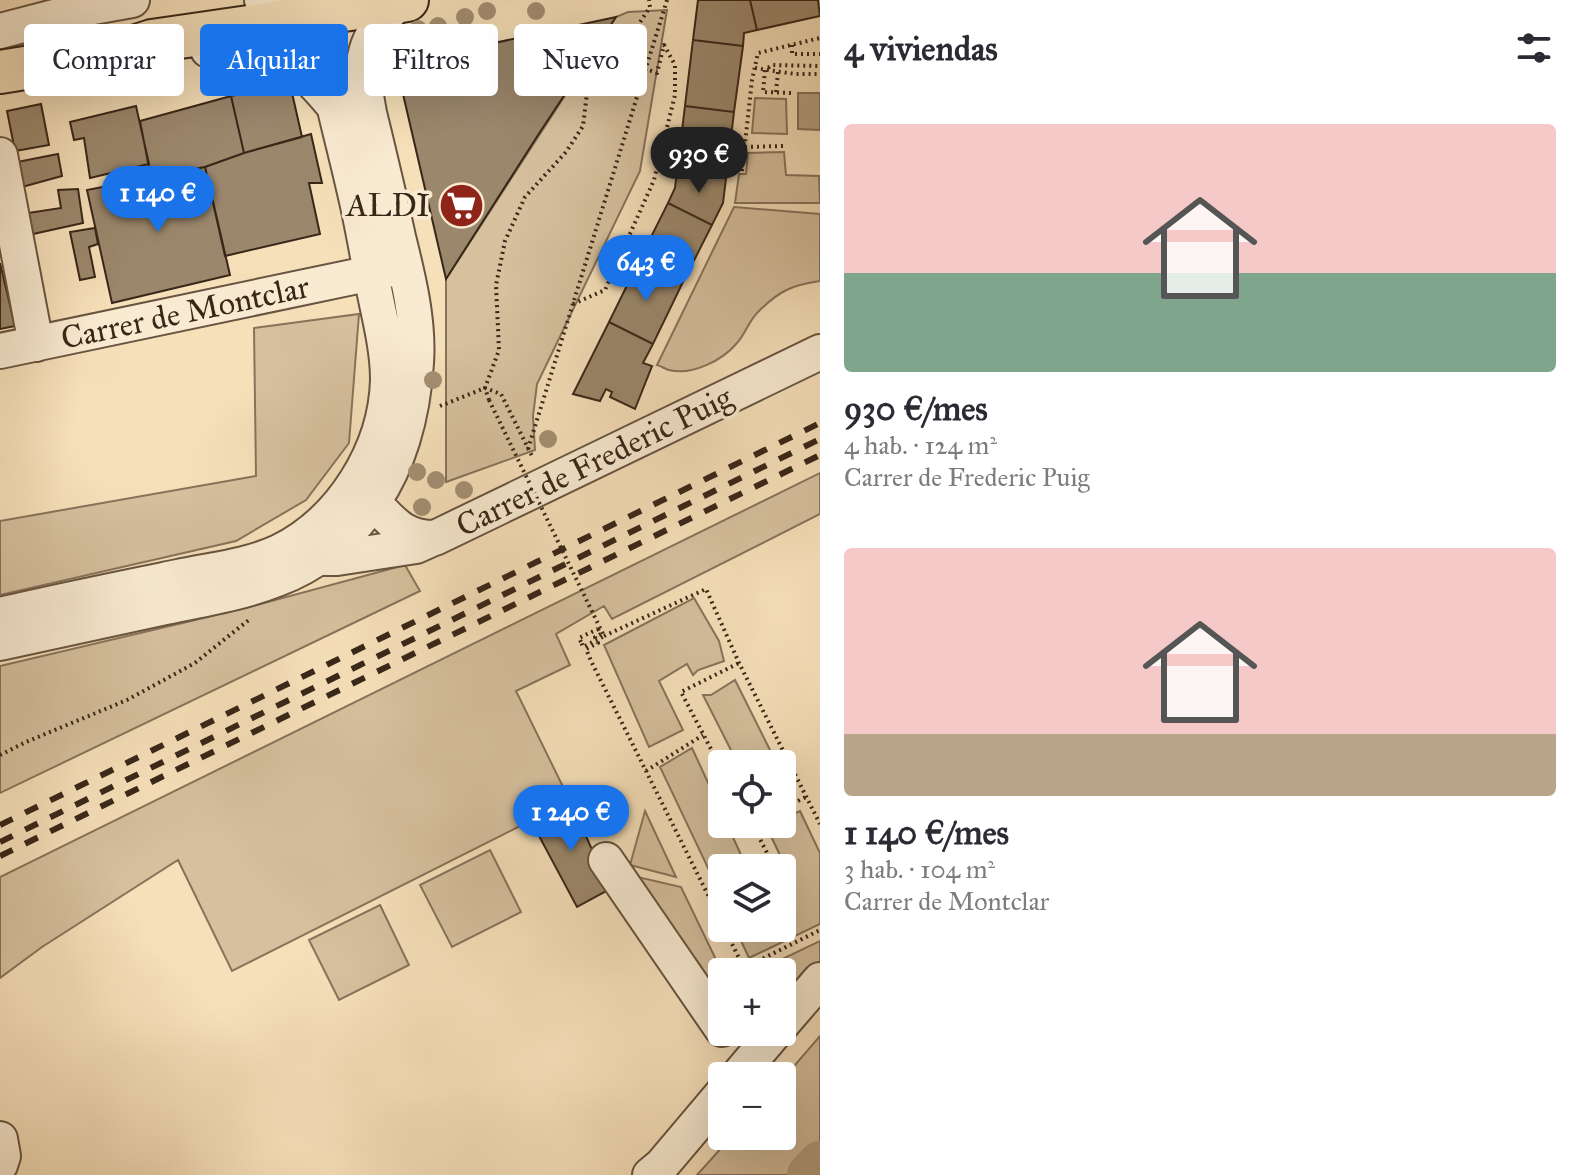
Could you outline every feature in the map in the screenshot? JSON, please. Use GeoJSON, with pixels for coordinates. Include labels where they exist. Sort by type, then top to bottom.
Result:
{"type":"FeatureCollection","features":[{"type":"Feature","properties":{"kind":"main road"},"geometry":{"type":"LineString","coordinates":[[1,37],[269,0]]}},
{"type":"Feature","properties":{"kind":"main road"},"geometry":{"type":"LineString","coordinates":[[184,36],[406,0]]}},
{"type":"Feature","properties":{"kind":"main road"},"geometry":{"type":"LineString","coordinates":[[0,72],[24,68]]}},
{"type":"Feature","properties":{"kind":"street"},"geometry":{"type":"LineString","coordinates":[[1,37],[37,0]]}},
{"type":"Feature","properties":{"kind":"street"},"geometry":{"type":"LineString","coordinates":[[1,37],[88,3],[132,0]]}},
{"type":"Feature","properties":{"kind":"street"},"geometry":{"type":"LineString","coordinates":[[262,0],[323,15],[364,89]]}},
{"type":"Feature","properties":{"kind":"street"},"geometry":{"type":"LineString","coordinates":[[380,24],[389,11],[406,0]]}},
{"type":"Feature","properties":{"kind":"street"},"geometry":{"type":"LineString","coordinates":[[0,615],[277,553],[317,526],[338,505],[368,459],[383,414],[388,359],[358,204],[335,106],[323,15]]}},
{"type":"Feature","properties":{"kind":"street"},"geometry":{"type":"LineString","coordinates":[[184,53],[250,47],[275,54],[305,75],[335,106]]}},
{"type":"Feature","properties":{"kind":"street"},"geometry":{"type":"LineString","coordinates":[[0,643],[256,586],[279,578],[319,558],[337,544],[357,524],[384,487],[404,437],[417,361],[412,301],[366,96]]}},
{"type":"Feature","properties":{"kind":"street"},"geometry":{"type":"LineString","coordinates":[[0,155],[36,344]]}},
{"type":"Feature","properties":{"kind":"street","name":"Carrer de Montclar"},"geometry":{"type":"LineString","coordinates":[[0,351],[405,266]]}},
{"type":"Feature","properties":{"kind":"street","name":"Carrer de Frederic Puig"},"geometry":{"type":"LineString","coordinates":[[373,502],[408,534],[435,538],[820,352]]}},
{"type":"Feature","properties":{"kind":"street"},"geometry":{"type":"LineString","coordinates":[[277,553],[337,558],[416,546],[435,538]]}},
{"type":"Feature","properties":{"kind":"street"},"geometry":{"type":"LineString","coordinates":[[606,860],[708,1008]]}},
{"type":"Feature","properties":{"kind":"street"},"geometry":{"type":"LineString","coordinates":[[796,1008],[820,980]]}},
{"type":"Feature","properties":{"kind":"street"},"geometry":{"type":"LineString","coordinates":[[750,1062],[763,1046]]}},
{"type":"Feature","properties":{"kind":"street"},"geometry":{"type":"LineString","coordinates":[[650,1175],[708,1111]]}},
{"type":"Feature","properties":{"kind":"path"},"geometry":{"type":"LineString","coordinates":[[604,636],[485,388],[499,350],[496,285],[505,241],[525,197],[566,152],[583,126],[587,93],[596,76],[623,48],[650,7],[649,0]]}},
{"type":"Feature","properties":{"kind":"path","name":"Carrer de Frederic Puig"},"geometry":{"type":"LineString","coordinates":[[647,66],[667,0]]}},
{"type":"Feature","properties":{"kind":"path"},"geometry":{"type":"LineString","coordinates":[[742,171],[758,53],[820,38]]}},
{"type":"Feature","properties":{"kind":"path","name":"Carrer de Frederic Puig"},"geometry":{"type":"LineString","coordinates":[[573,304],[605,290],[654,180],[675,95],[675,65],[664,45],[657,73],[647,69]]}},
{"type":"Feature","properties":{"kind":"path"},"geometry":{"type":"LineString","coordinates":[[792,45],[792,54],[820,53]]}},
{"type":"Feature","properties":{"kind":"path"},"geometry":{"type":"LineString","coordinates":[[791,93],[763,92],[765,70],[772,65],[820,66]]}},
{"type":"Feature","properties":{"kind":"path"},"geometry":{"type":"LineString","coordinates":[[755,68],[820,74]]}},
{"type":"Feature","properties":{"kind":"path"},"geometry":{"type":"LineString","coordinates":[[776,92],[778,72]]}},
{"type":"Feature","properties":{"kind":"path","name":"Carrer de Frederic Puig"},"geometry":{"type":"LineString","coordinates":[[528,449],[638,96]]}},
{"type":"Feature","properties":{"kind":"path"},"geometry":{"type":"LineString","coordinates":[[745,147],[783,146]]}},
{"type":"Feature","properties":{"kind":"path"},"geometry":{"type":"LineString","coordinates":[[440,406],[485,388]]}},
{"type":"Feature","properties":{"kind":"path","name":"Carrer de Frederic Puig"},"geometry":{"type":"LineString","coordinates":[[485,388],[501,394],[537,467]]}},
{"type":"Feature","properties":{"kind":"path"},"geometry":{"type":"LineString","coordinates":[[0,755],[127,700],[195,663],[259,612],[261,599],[256,586]]}},
{"type":"Feature","properties":{"kind":"path"},"geometry":{"type":"LineString","coordinates":[[708,895],[586,649],[598,643],[595,637],[601,634],[598,629],[579,638],[583,647],[604,636],[706,589],[739,663],[820,824]]}},
{"type":"Feature","properties":{"kind":"path"},"geometry":{"type":"LineString","coordinates":[[711,750],[681,692],[739,663]]}},
{"type":"Feature","properties":{"kind":"path"},"geometry":{"type":"LineString","coordinates":[[646,771],[703,735]]}},
{"type":"Feature","properties":{"kind":"path"},"geometry":{"type":"LineString","coordinates":[[796,802],[806,797]]}},
{"type":"Feature","properties":{"kind":"path"},"geometry":{"type":"LineString","coordinates":[[731,942],[744,968],[820,930]]}},
{"type":"Feature","properties":{"kind":"shaded area"},"geometry":{"type":"Polygon","coordinates":[[[667,10],[640,171],[537,384],[533,416],[535,450],[446,482],[446,279],[565,96],[647,96],[647,24],[611,24],[616,17],[628,12],[667,10]]]}},
{"type":"Feature","properties":{"kind":"shaded area"},"geometry":{"type":"Polygon","coordinates":[[[798,93],[820,93],[820,130],[798,129],[798,93]]]}},
{"type":"Feature","properties":{"kind":"shaded area"},"geometry":{"type":"Polygon","coordinates":[[[755,98],[786,99],[787,134],[752,133],[755,98]]]}},
{"type":"Feature","properties":{"kind":"shaded area"},"geometry":{"type":"Polygon","coordinates":[[[784,152],[786,175],[819,176],[820,203],[735,203],[739,174],[746,174],[748,153],[784,152]]]}},
{"type":"Feature","properties":{"kind":"shaded area"},"geometry":{"type":"Polygon","coordinates":[[[734,207],[820,214],[820,281],[794,287],[773,298],[756,315],[737,343],[715,361],[687,371],[669,370],[657,365],[734,207]]]}},
{"type":"Feature","properties":{"kind":"shaded area"},"geometry":{"type":"Polygon","coordinates":[[[359,314],[349,443],[306,500],[236,541],[0,595],[0,521],[256,476],[254,328],[359,314]]]}},
{"type":"Feature","properties":{"kind":"shaded area"},"geometry":{"type":"Polygon","coordinates":[[[820,473],[820,514],[612,619],[604,606],[556,634],[570,665],[516,691],[570,801],[232,971],[178,860],[42,947],[0,978],[0,877],[820,473]]]}},
{"type":"Feature","properties":{"kind":"shaded area"},"geometry":{"type":"Polygon","coordinates":[[[405,565],[420,591],[0,793],[0,666],[242,609],[405,565]]]}},
{"type":"Feature","properties":{"kind":"shaded area"},"geometry":{"type":"Polygon","coordinates":[[[694,598],[719,641],[724,661],[698,670],[693,675],[687,664],[659,681],[683,730],[649,747],[604,645],[694,598]]]}},
{"type":"Feature","properties":{"kind":"shaded area"},"geometry":{"type":"Polygon","coordinates":[[[735,680],[770,750],[731,750],[703,695],[711,695],[735,680]]]}},
{"type":"Feature","properties":{"kind":"shaded area"},"geometry":{"type":"Polygon","coordinates":[[[692,748],[708,783],[708,838],[733,838],[741,854],[708,854],[708,868],[660,767],[692,748]]]}},
{"type":"Feature","properties":{"kind":"shaded area"},"geometry":{"type":"Polygon","coordinates":[[[645,811],[676,877],[630,865],[645,811]]]}},
{"type":"Feature","properties":{"kind":"shaded area"},"geometry":{"type":"Polygon","coordinates":[[[800,811],[820,853],[820,924],[796,935],[796,854],[780,854],[772,838],[796,838],[796,813],[800,811]]]}},
{"type":"Feature","properties":{"kind":"shaded area"},"geometry":{"type":"Polygon","coordinates":[[[490,850],[521,912],[452,947],[420,885],[490,850]]]}},
{"type":"Feature","properties":{"kind":"shaded area"},"geometry":{"type":"Polygon","coordinates":[[[629,875],[681,887],[715,958],[708,958],[708,990],[629,875]]]}},
{"type":"Feature","properties":{"kind":"shaded area"},"geometry":{"type":"Polygon","coordinates":[[[380,905],[409,965],[339,1000],[309,940],[380,905]]]}},
{"type":"Feature","properties":{"kind":"shaded area"},"geometry":{"type":"Polygon","coordinates":[[[820,941],[820,966],[796,994],[796,958],[784,958],[820,941]]]}},
{"type":"Feature","properties":{"kind":"shaded area"},"geometry":{"type":"Polygon","coordinates":[[[742,942],[782,942],[749,958],[742,942]]]}},
{"type":"Feature","properties":{"kind":"shaded area"},"geometry":{"type":"Polygon","coordinates":[[[820,1036],[820,1175],[697,1175],[719,1150],[796,1150],[796,1064],[820,1036]]]}},
{"type":"Feature","properties":{"kind":"building"},"geometry":{"type":"Polygon","coordinates":[[[698,0],[750,0],[757,30],[744,33],[743,46],[693,40],[698,0]]]}},
{"type":"Feature","properties":{"kind":"building"},"geometry":{"type":"Polygon","coordinates":[[[750,0],[818,0],[820,16],[757,30],[750,0]]]}},
{"type":"Feature","properties":{"kind":"building","name":"ALDI"},"geometry":{"type":"Polygon","coordinates":[[[616,17],[611,24],[583,24],[616,17]]]}},
{"type":"Feature","properties":{"kind":"building","name":"ALDI"},"geometry":{"type":"Polygon","coordinates":[[[514,39],[514,96],[564,96],[446,279],[403,96],[498,96],[498,42],[514,39]]]}},
{"type":"Feature","properties":{"kind":"building"},"geometry":{"type":"Polygon","coordinates":[[[693,40],[743,46],[734,112],[685,106],[693,40]]]}},
{"type":"Feature","properties":{"kind":"building"},"geometry":{"type":"Polygon","coordinates":[[[231,96],[293,96],[302,137],[244,153],[231,96]]]}},
{"type":"Feature","properties":{"kind":"building"},"geometry":{"type":"Polygon","coordinates":[[[231,96],[244,153],[205,167],[151,178],[140,121],[231,96]]]}},
{"type":"Feature","properties":{"kind":"building"},"geometry":{"type":"Polygon","coordinates":[[[41,104],[49,145],[15,151],[7,111],[41,104]]]}},
{"type":"Feature","properties":{"kind":"building"},"geometry":{"type":"Polygon","coordinates":[[[136,106],[149,164],[90,178],[84,138],[74,140],[70,122],[136,106]]]}},
{"type":"Feature","properties":{"kind":"building"},"geometry":{"type":"Polygon","coordinates":[[[685,106],[734,112],[726,178],[677,171],[685,106]]]}},
{"type":"Feature","properties":{"kind":"building"},"geometry":{"type":"Polygon","coordinates":[[[311,134],[322,183],[309,183],[320,234],[225,256],[205,167],[311,134]]]}},
{"type":"Feature","properties":{"kind":"building"},"geometry":{"type":"Polygon","coordinates":[[[58,154],[62,176],[22,187],[17,162],[58,154]]]}},
{"type":"Feature","properties":{"kind":"building"},"geometry":{"type":"Polygon","coordinates":[[[205,167],[230,275],[112,303],[87,190],[205,167]]]}},
{"type":"Feature","properties":{"kind":"building"},"geometry":{"type":"Polygon","coordinates":[[[677,171],[726,178],[723,203],[712,225],[668,203],[675,188],[677,171]]]}},
{"type":"Feature","properties":{"kind":"building"},"geometry":{"type":"Polygon","coordinates":[[[78,189],[83,223],[33,234],[28,213],[61,208],[58,190],[78,189]]]}},
{"type":"Feature","properties":{"kind":"building"},"geometry":{"type":"Polygon","coordinates":[[[668,203],[712,225],[682,284],[638,263],[668,203]]]}},
{"type":"Feature","properties":{"kind":"building"},"geometry":{"type":"Polygon","coordinates":[[[95,228],[98,244],[89,247],[95,277],[80,280],[70,232],[95,228]]]}},
{"type":"Feature","properties":{"kind":"building"},"geometry":{"type":"Polygon","coordinates":[[[0,263],[15,326],[0,329],[0,263]]]}},
{"type":"Feature","properties":{"kind":"building"},"geometry":{"type":"Polygon","coordinates":[[[638,263],[682,284],[653,344],[609,322],[638,263]]]}},
{"type":"Feature","properties":{"kind":"building"},"geometry":{"type":"Polygon","coordinates":[[[609,322],[653,344],[643,363],[652,366],[635,409],[610,397],[612,392],[606,389],[600,401],[573,394],[609,322]]]}},
{"type":"Feature","properties":{"kind":"building"},"geometry":{"type":"Polygon","coordinates":[[[570,801],[610,889],[577,907],[531,821],[570,801]]]}},
{"type":"Feature","properties":{"kind":"waterway"},"geometry":{"type":"LineString","coordinates":[[809,1175],[820,1163]]}},
{"type":"Feature","properties":{"kind":"railway"},"geometry":{"type":"LineString","coordinates":[[0,825],[820,423]]}},
{"type":"Feature","properties":{"kind":"railway"},"geometry":{"type":"LineString","coordinates":[[0,842],[820,439]]}},
{"type":"Feature","properties":{"kind":"railway"},"geometry":{"type":"LineString","coordinates":[[0,856],[820,455]]}},
{"type":"Feature","properties":{"kind":"place","name":"ALDI"},"geometry":{"type":"Point","coordinates":[461,205]}}]}
